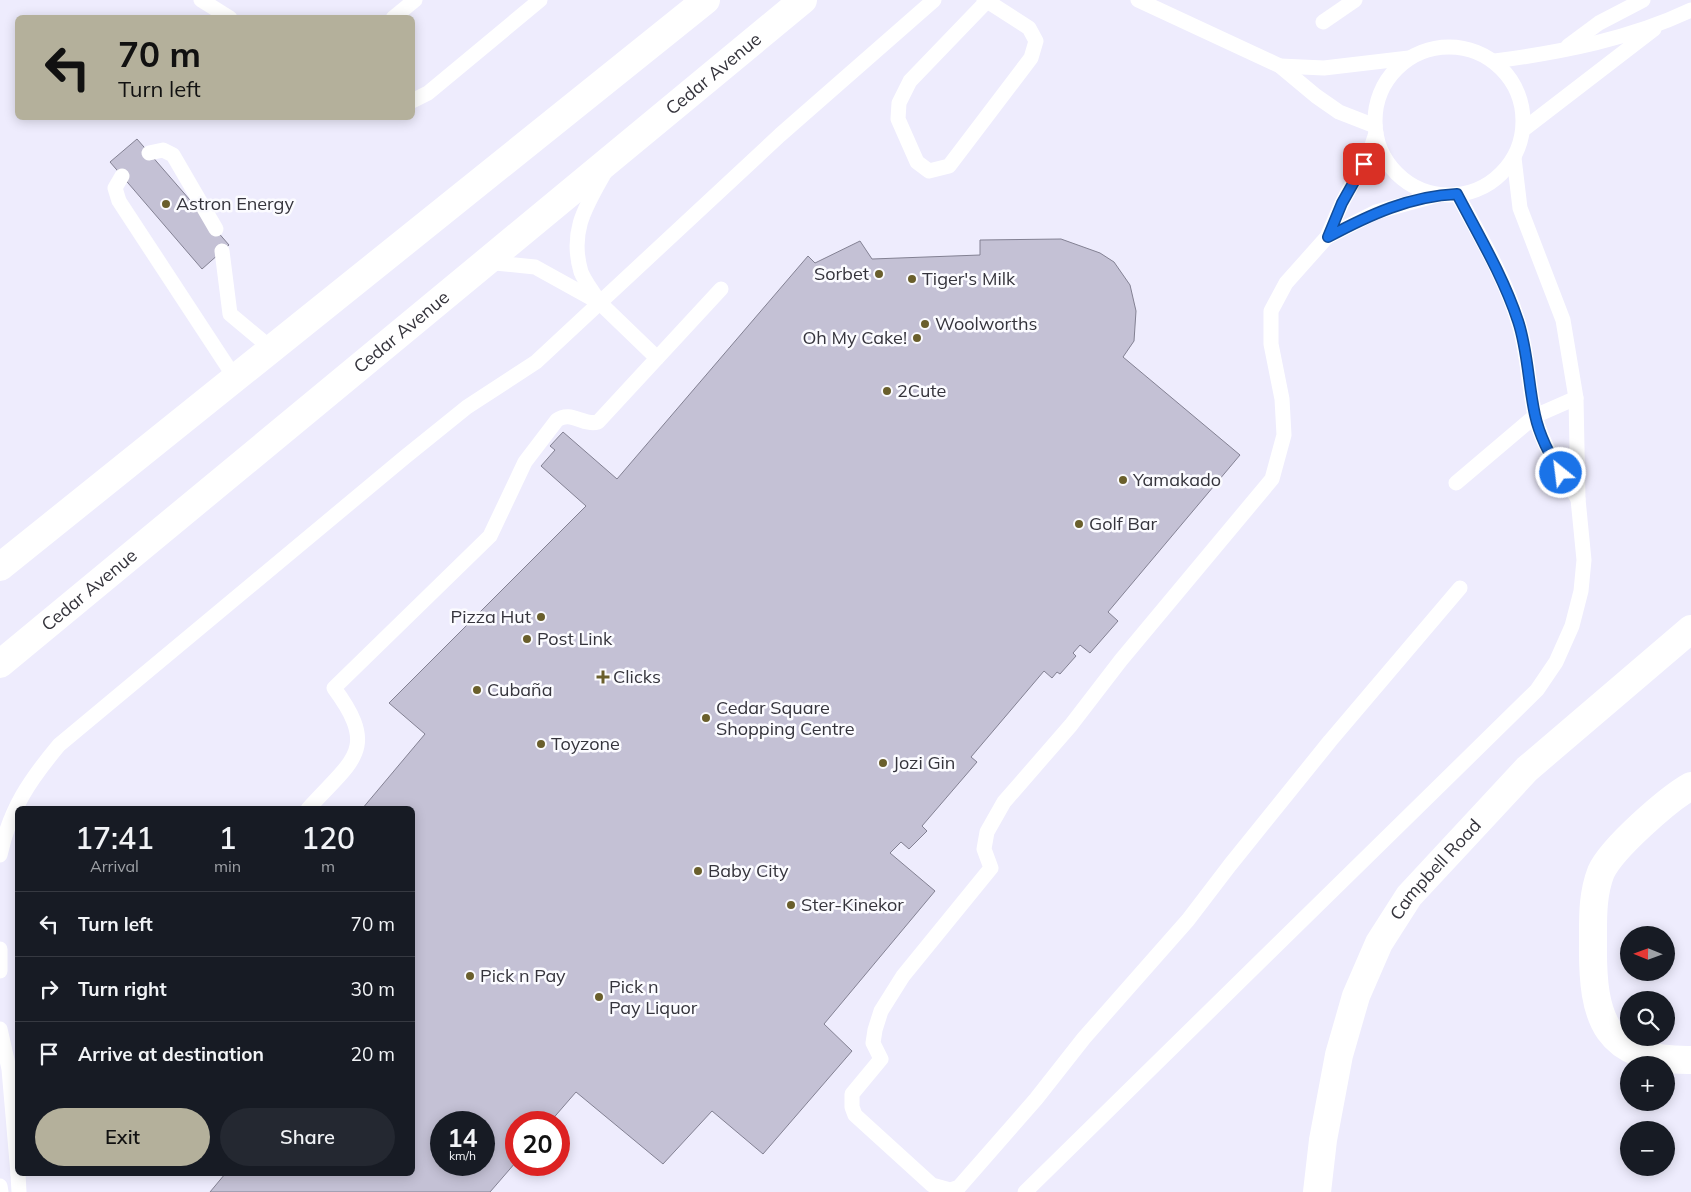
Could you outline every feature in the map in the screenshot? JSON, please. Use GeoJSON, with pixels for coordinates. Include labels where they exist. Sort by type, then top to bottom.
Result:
{"type":"FeatureCollection","features":[{"type":"Feature","properties":{"kind":"main road"},"geometry":{"type":"LineString","coordinates":[[0,567],[706,0]]}},
{"type":"Feature","properties":{"kind":"main road","name":"Cedar Avenue"},"geometry":{"type":"LineString","coordinates":[[0,664],[803,0]]}},
{"type":"Feature","properties":{"kind":"main road","name":"Campbell Road"},"geometry":{"type":"LineString","coordinates":[[1317,1192],[1322,1140],[1356,996],[1379,943],[1409,896],[1527,769],[1691,629]]}},
{"type":"Feature","properties":{"kind":"main road"},"geometry":{"type":"LineString","coordinates":[[1691,786],[1624,840],[1602,870],[1595,892],[1593,957],[1600,1017],[1615,1039],[1633,1052],[1663,1060],[1691,1060]]}},
{"type":"Feature","properties":{"kind":"lane"},"geometry":{"type":"LineString","coordinates":[[201,0],[225,15]]}},
{"type":"Feature","properties":{"kind":"lane"},"geometry":{"type":"LineString","coordinates":[[396,15],[414,0]]}},
{"type":"Feature","properties":{"kind":"lane"},"geometry":{"type":"LineString","coordinates":[[415,100],[428,93],[540,0]]}},
{"type":"Feature","properties":{"kind":"lane"},"geometry":{"type":"LineString","coordinates":[[17,806],[27,784],[59,745],[467,407],[536,362],[664,240],[934,0]]}},
{"type":"Feature","properties":{"kind":"lane"},"geometry":{"type":"LineString","coordinates":[[1138,0],[1280,66],[1316,96],[1340,112],[1375,130],[1383,155],[1397,174],[1416,188],[1438,195]]}},
{"type":"Feature","properties":{"kind":"lane"},"geometry":{"type":"LineString","coordinates":[[1323,22],[1356,0]]}},
{"type":"Feature","properties":{"kind":"lane"},"geometry":{"type":"LineString","coordinates":[[1561,52],[1599,23],[1643,0]]}},
{"type":"Feature","properties":{"kind":"lane"},"geometry":{"type":"LineString","coordinates":[[986,1],[1029,28],[1036,41],[1031,58],[949,166],[930,171],[917,162],[898,119],[899,102],[910,81],[986,1]]}},
{"type":"Feature","properties":{"kind":"lane"},"geometry":{"type":"LineString","coordinates":[[1495,61],[1561,52],[1662,24],[1691,10]]}},
{"type":"Feature","properties":{"kind":"lane"},"geometry":{"type":"LineString","coordinates":[[1524,128],[1662,24]]}},
{"type":"Feature","properties":{"kind":"lane"},"geometry":{"type":"LineString","coordinates":[[1328,237],[1376,212],[1438,195],[1457,194],[1484,187],[1501,175],[1514,158],[1524,128],[1522,104],[1519,96],[1512,80],[1495,61],[1475,50],[1453,46],[1430,48],[1409,58],[1389,76],[1378,100],[1375,130],[1370,151],[1342,203],[1328,237],[1286,283],[1271,311],[1270,344],[1282,399],[1284,435],[1272,480],[1121,660],[1071,725],[1004,802],[987,832],[984,849],[990,868],[903,976],[881,1011],[873,1043],[882,1060],[852,1094],[852,1107],[861,1123],[932,1185],[950,1190],[959,1187],[1036,1100],[1084,1038],[1188,920],[1330,741],[1460,588]]}},
{"type":"Feature","properties":{"kind":"lane"},"geometry":{"type":"LineString","coordinates":[[1280,66],[1324,68],[1409,58]]}},
{"type":"Feature","properties":{"kind":"lane"},"geometry":{"type":"LineString","coordinates":[[149,153],[163,150],[173,155],[216,229]]}},
{"type":"Feature","properties":{"kind":"lane"},"geometry":{"type":"LineString","coordinates":[[600,303],[582,272],[576,234],[581,217],[613,158]]}},
{"type":"Feature","properties":{"kind":"lane"},"geometry":{"type":"LineString","coordinates":[[1025,1192],[1537,690],[1556,662],[1572,626],[1581,591],[1584,560],[1578,500],[1576,398],[1564,320],[1520,208],[1514,158]]}},
{"type":"Feature","properties":{"kind":"lane"},"geometry":{"type":"LineString","coordinates":[[122,176],[115,188],[119,201],[235,378]]}},
{"type":"Feature","properties":{"kind":"lane"},"geometry":{"type":"LineString","coordinates":[[1457,194],[1498,270],[1519,322],[1529,368],[1535,416],[1552,460],[1578,500]]}},
{"type":"Feature","properties":{"kind":"lane"},"geometry":{"type":"LineString","coordinates":[[222,251],[230,314],[272,349]]}},
{"type":"Feature","properties":{"kind":"lane"},"geometry":{"type":"LineString","coordinates":[[485,262],[536,267],[600,303],[657,358]]}},
{"type":"Feature","properties":{"kind":"lane"},"geometry":{"type":"LineString","coordinates":[[311,806],[356,754],[359,741],[356,726],[348,707],[334,688],[490,536],[525,462],[557,420],[563,416],[568,416],[592,424],[598,422],[721,289]]}},
{"type":"Feature","properties":{"kind":"lane"},"geometry":{"type":"LineString","coordinates":[[1456,483],[1535,416],[1576,398]]}},
{"type":"Feature","properties":{"kind":"lane"},"geometry":{"type":"LineString","coordinates":[[0,855],[5,831],[15,810]]}},
{"type":"Feature","properties":{"kind":"lane"},"geometry":{"type":"LineString","coordinates":[[0,949],[0,971]]}},
{"type":"Feature","properties":{"kind":"lane"},"geometry":{"type":"LineString","coordinates":[[5,1038],[15,1139]]}},
{"type":"Feature","properties":{"kind":"lane"},"geometry":{"type":"LineString","coordinates":[[18,1176],[19,1192]]}},
{"type":"Feature","properties":{"kind":"lane"},"geometry":{"type":"LineString","coordinates":[[0,1186],[1,1192]]}},
{"type":"Feature","properties":{"kind":"building"},"geometry":{"type":"Polygon","coordinates":[[[137,139],[229,245],[202,269],[110,162],[137,139]]]}},
{"type":"Feature","properties":{"kind":"building","name":"Cedar Square Shopping Centre"},"geometry":{"type":"Polygon","coordinates":[[[1061,239],[1100,253],[1114,262],[1130,285],[1136,311],[1134,341],[1123,357],[1240,455],[1108,612],[1118,621],[1090,653],[1080,645],[1073,653],[1076,656],[1060,674],[1057,672],[1052,678],[1044,671],[971,757],[977,762],[922,826],[927,831],[909,849],[901,842],[890,853],[935,891],[824,1024],[852,1051],[763,1154],[712,1111],[663,1164],[576,1092],[560,1111],[505,1111],[505,1175],[490,1192],[210,1192],[223,1176],[415,1176],[415,806],[365,806],[425,734],[389,703],[586,506],[541,466],[555,450],[550,446],[563,432],[617,479],[808,256],[815,263],[860,241],[872,259],[980,255],[980,240],[1061,239]]]}},
{"type":"Feature","properties":{"kind":"place","name":"Astron Energy"},"geometry":{"type":"Point","coordinates":[166,204]}},
{"type":"Feature","properties":{"kind":"place","name":"Sorbet"},"geometry":{"type":"Point","coordinates":[879,274]}},
{"type":"Feature","properties":{"kind":"place","name":"Tiger's Milk"},"geometry":{"type":"Point","coordinates":[912,279]}},
{"type":"Feature","properties":{"kind":"place","name":"Woolworths"},"geometry":{"type":"Point","coordinates":[925,324]}},
{"type":"Feature","properties":{"kind":"place","name":"Oh My Cake!"},"geometry":{"type":"Point","coordinates":[917,338]}},
{"type":"Feature","properties":{"kind":"place","name":"2Cute"},"geometry":{"type":"Point","coordinates":[887,391]}},
{"type":"Feature","properties":{"kind":"place","name":"Yamakado"},"geometry":{"type":"Point","coordinates":[1123,480]}},
{"type":"Feature","properties":{"kind":"place","name":"Golf Bar"},"geometry":{"type":"Point","coordinates":[1079,524]}},
{"type":"Feature","properties":{"kind":"place","name":"Pizza Hut"},"geometry":{"type":"Point","coordinates":[541,617]}},
{"type":"Feature","properties":{"kind":"place","name":"Post Link"},"geometry":{"type":"Point","coordinates":[527,639]}},
{"type":"Feature","properties":{"kind":"place","name":"Clicks"},"geometry":{"type":"Point","coordinates":[603,677]}},
{"type":"Feature","properties":{"kind":"place","name":"Cubaña"},"geometry":{"type":"Point","coordinates":[477,690]}},
{"type":"Feature","properties":{"kind":"place","name":"Cedar Square Shopping Centre"},"geometry":{"type":"Point","coordinates":[706,718]}},
{"type":"Feature","properties":{"kind":"place","name":"Toyzone"},"geometry":{"type":"Point","coordinates":[541,744]}},
{"type":"Feature","properties":{"kind":"place","name":"Jozi Gin"},"geometry":{"type":"Point","coordinates":[883,763]}},
{"type":"Feature","properties":{"kind":"place","name":"Baby City"},"geometry":{"type":"Point","coordinates":[698,871]}},
{"type":"Feature","properties":{"kind":"place","name":"Ster-Kinekor"},"geometry":{"type":"Point","coordinates":[791,905]}},
{"type":"Feature","properties":{"kind":"place","name":"Pick n Pay"},"geometry":{"type":"Point","coordinates":[470,976]}},
{"type":"Feature","properties":{"kind":"place","name":"Pick n Pay Liquor"},"geometry":{"type":"Point","coordinates":[599,997]}},
{"type":"Feature","properties":{"kind":"route"},"geometry":{"type":"LineString","coordinates":[[1364,164],[1342,203],[1328,237],[1376,212],[1424,198],[1457,194],[1498,270],[1519,322],[1529,368],[1535,416],[1552,460],[1561,473]]}}]}
